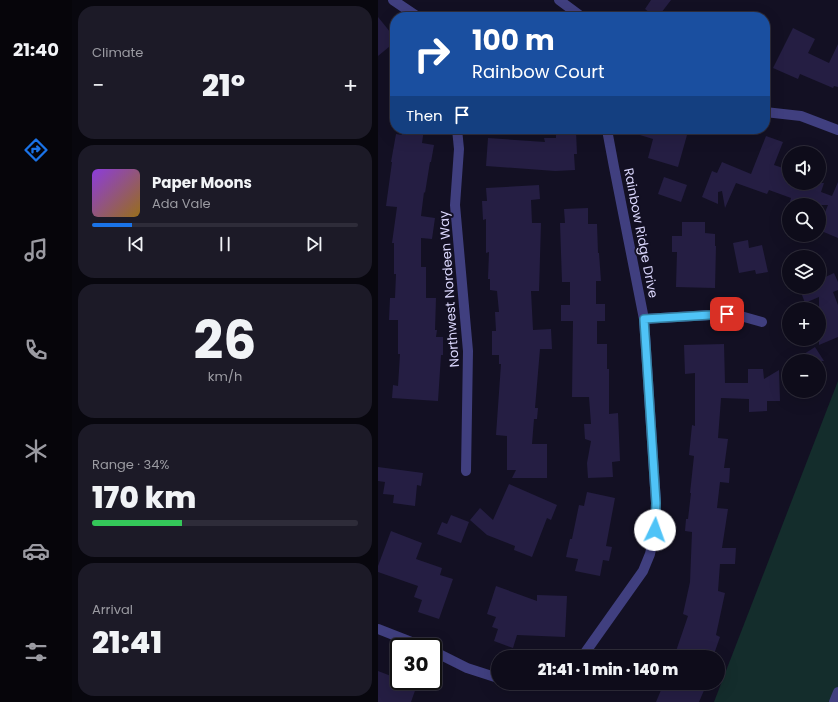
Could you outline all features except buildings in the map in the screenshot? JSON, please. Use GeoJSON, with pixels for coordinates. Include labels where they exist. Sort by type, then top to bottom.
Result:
{"type":"FeatureCollection","features":[{"type":"Feature","properties":{"kind":"street"},"geometry":{"type":"LineString","coordinates":[[393,0],[411,12]]}},
{"type":"Feature","properties":{"kind":"street"},"geometry":{"type":"LineString","coordinates":[[559,0],[575,12]]}},
{"type":"Feature","properties":{"kind":"street"},"geometry":{"type":"LineString","coordinates":[[770,113],[801,116],[838,130]]}},
{"type":"Feature","properties":{"kind":"street","name":"Northwest Nordeen Way"},"geometry":{"type":"LineString","coordinates":[[458,134],[459,149],[455,205],[468,351],[466,471]]}},
{"type":"Feature","properties":{"kind":"street","name":"Rainbow Ridge Drive"},"geometry":{"type":"LineString","coordinates":[[587,650],[643,571],[650,554],[655,530],[656,503],[644,319],[608,134]]}},
{"type":"Feature","properties":{"kind":"street"},"geometry":{"type":"LineString","coordinates":[[644,319],[727,314],[737,315],[762,322]]}},
{"type":"Feature","properties":{"kind":"street"},"geometry":{"type":"LineString","coordinates":[[378,629],[401,638]]}},
{"type":"Feature","properties":{"kind":"street"},"geometry":{"type":"LineString","coordinates":[[442,655],[467,668],[491,676]]}},
{"type":"Feature","properties":{"kind":"street"},"geometry":{"type":"LineString","coordinates":[[834,702],[838,692]]}},
{"type":"Feature","properties":{"kind":"green space"},"geometry":{"type":"Polygon","coordinates":[[[838,381],[838,702],[714,702],[719,690],[725,690],[725,674],[838,381]]]}},
{"type":"Feature","properties":{"kind":"route"},"geometry":{"type":"LineString","coordinates":[[655,530],[656,503],[644,319],[727,314]]}}]}
